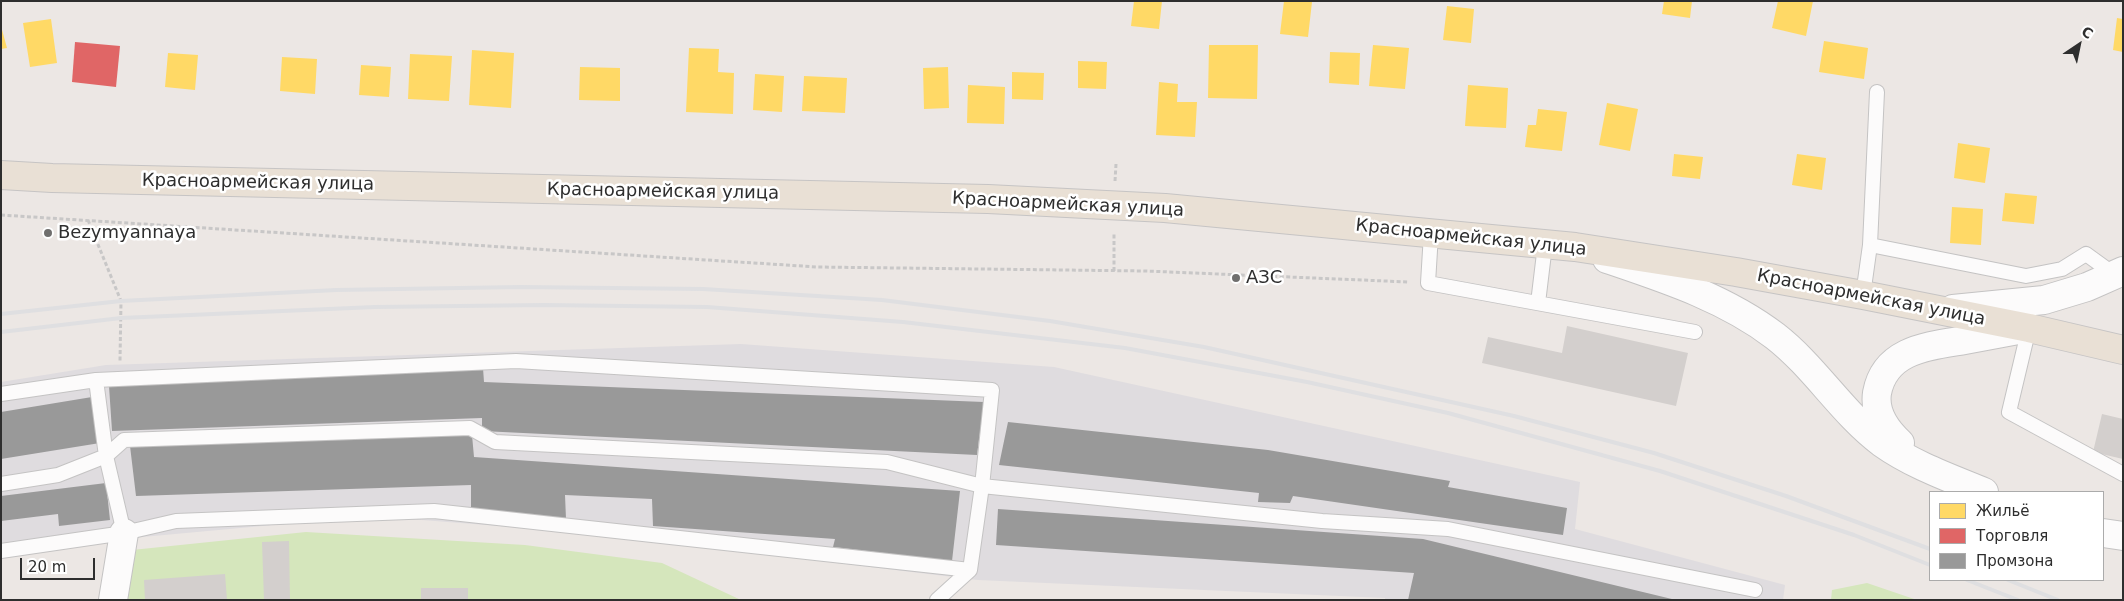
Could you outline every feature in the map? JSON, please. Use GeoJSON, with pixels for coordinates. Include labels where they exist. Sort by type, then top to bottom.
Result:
{"type":"FeatureCollection","features":[{"type":"Feature","properties":{"kind":"main road","name":"Красноармейская улица"},"geometry":{"type":"LineString","coordinates":[[1,175],[92,179],[988,199],[1165,208],[1575,247],[1736,272],[1863,295],[2029,328],[2123,350]]}},
{"type":"Feature","properties":{"kind":"main road"},"geometry":{"type":"LineString","coordinates":[[1575,247],[1683,286],[1733,308],[1776,337],[1812,370],[1860,424],[1883,443],[1913,462],[1982,491]]}},
{"type":"Feature","properties":{"kind":"main road"},"geometry":{"type":"LineString","coordinates":[[1940,310],[2044,300],[2088,288],[2119,273]]}},
{"type":"Feature","properties":{"kind":"main road"},"geometry":{"type":"LineString","coordinates":[[1952,479],[1908,451],[1889,433],[1879,415],[1877,396],[1880,381],[1888,368],[1902,356],[1922,347],[2029,328]]}},
{"type":"Feature","properties":{"kind":"main road"},"geometry":{"type":"LineString","coordinates":[[113,600],[124,532]]}},
{"type":"Feature","properties":{"kind":"main road"},"geometry":{"type":"LineString","coordinates":[[2104,534],[2123,536]]}},
{"type":"Feature","properties":{"kind":"lane"},"geometry":{"type":"LineString","coordinates":[[1863,295],[1870,245],[1877,92]]}},
{"type":"Feature","properties":{"kind":"lane"},"geometry":{"type":"LineString","coordinates":[[1431,234],[1428,282],[1695,332]]}},
{"type":"Feature","properties":{"kind":"lane"},"geometry":{"type":"LineString","coordinates":[[1538,303],[1545,245]]}},
{"type":"Feature","properties":{"kind":"lane"},"geometry":{"type":"LineString","coordinates":[[1870,245],[2026,276],[2062,269],[2086,254],[2119,273]]}},
{"type":"Feature","properties":{"kind":"lane"},"geometry":{"type":"LineString","coordinates":[[2029,328],[2009,412],[2123,474]]}},
{"type":"Feature","properties":{"kind":"lane"},"geometry":{"type":"LineString","coordinates":[[1,394],[96,380],[516,362],[992,390],[982,486],[970,570],[937,600]]}},
{"type":"Feature","properties":{"kind":"lane"},"geometry":{"type":"LineString","coordinates":[[96,380],[106,456],[124,532]]}},
{"type":"Feature","properties":{"kind":"lane"},"geometry":{"type":"LineString","coordinates":[[1,484],[58,475],[106,456],[124,440],[470,428],[495,442],[887,462],[982,486],[1322,521],[1448,529],[1755,590]]}},
{"type":"Feature","properties":{"kind":"lane"},"geometry":{"type":"LineString","coordinates":[[1,551],[124,532],[176,521],[434,510],[970,570]]}},
{"type":"Feature","properties":{"kind":"path"},"geometry":{"type":"LineString","coordinates":[[1,215],[817,267],[1146,271],[1428,282]]}},
{"type":"Feature","properties":{"kind":"path"},"geometry":{"type":"LineString","coordinates":[[88,220],[120,301],[120,379]]}},
{"type":"Feature","properties":{"kind":"shaded area"},"geometry":{"type":"Polygon","coordinates":[[[741,344],[1054,367],[1580,482],[1575,529],[1785,585],[1783,600],[1385,600],[1385,598],[978,580],[588,533],[371,516],[1,550],[1,382],[106,365],[741,344]]]}},
{"type":"Feature","properties":{"kind":"green space"},"geometry":{"type":"Polygon","coordinates":[[[306,532],[525,545],[662,563],[741,600],[127,600],[132,550],[306,532]]]}},
{"type":"Feature","properties":{"kind":"green space"},"geometry":{"type":"Polygon","coordinates":[[[1867,583],[1917,600],[1831,600],[1832,590],[1867,583]]]}},
{"type":"Feature","properties":{"kind":"building: Жильё"},"geometry":{"type":"Polygon","coordinates":[[[1134,1],[1162,1],[1159,29],[1131,26],[1134,1]]]}},
{"type":"Feature","properties":{"kind":"building: Жильё"},"geometry":{"type":"Polygon","coordinates":[[[1284,1],[1312,2],[1308,37],[1280,34],[1284,1]]]}},
{"type":"Feature","properties":{"kind":"building: Жильё"},"geometry":{"type":"Polygon","coordinates":[[[1664,1],[1692,1],[1690,18],[1662,14],[1664,1]]]}},
{"type":"Feature","properties":{"kind":"building: Жильё"},"geometry":{"type":"Polygon","coordinates":[[[1778,1],[1813,1],[1806,36],[1772,28],[1778,1]]]}},
{"type":"Feature","properties":{"kind":"building: Жильё"},"geometry":{"type":"Polygon","coordinates":[[[1447,6],[1474,9],[1471,43],[1443,40],[1447,6]]]}},
{"type":"Feature","properties":{"kind":"building: Жильё"},"geometry":{"type":"Polygon","coordinates":[[[2117,18],[2123,19],[2123,52],[2113,50],[2117,18]]]}},
{"type":"Feature","properties":{"kind":"building: Жильё"},"geometry":{"type":"Polygon","coordinates":[[[51,19],[57,63],[30,67],[23,23],[51,19]]]}},
{"type":"Feature","properties":{"kind":"building: Жильё"},"geometry":{"type":"Polygon","coordinates":[[[1,26],[7,48],[1,49],[1,26]]]}},
{"type":"Feature","properties":{"kind":"building: Жильё"},"geometry":{"type":"Polygon","coordinates":[[[1824,41],[1868,48],[1864,79],[1819,72],[1824,41]]]}},
{"type":"Feature","properties":{"kind":"building: Жильё"},"geometry":{"type":"Polygon","coordinates":[[[1209,45],[1258,45],[1257,99],[1208,98],[1209,45]]]}},
{"type":"Feature","properties":{"kind":"building: Жильё"},"geometry":{"type":"Polygon","coordinates":[[[1373,45],[1409,48],[1405,89],[1369,86],[1373,45]]]}},
{"type":"Feature","properties":{"kind":"building: Жильё"},"geometry":{"type":"Polygon","coordinates":[[[689,48],[719,49],[718,72],[734,73],[733,114],[686,112],[689,48]]]}},
{"type":"Feature","properties":{"kind":"building: Жильё"},"geometry":{"type":"Polygon","coordinates":[[[472,50],[514,53],[511,108],[469,105],[472,50]]]}},
{"type":"Feature","properties":{"kind":"building: Жильё"},"geometry":{"type":"Polygon","coordinates":[[[1330,52],[1360,53],[1359,85],[1329,83],[1330,52]]]}},
{"type":"Feature","properties":{"kind":"building: Жильё"},"geometry":{"type":"Polygon","coordinates":[[[168,53],[198,55],[195,90],[165,87],[168,53]]]}},
{"type":"Feature","properties":{"kind":"building: Жильё"},"geometry":{"type":"Polygon","coordinates":[[[410,54],[452,56],[449,101],[408,99],[410,54]]]}},
{"type":"Feature","properties":{"kind":"building: Жильё"},"geometry":{"type":"Polygon","coordinates":[[[282,57],[317,59],[315,94],[280,91],[282,57]]]}},
{"type":"Feature","properties":{"kind":"building: Жильё"},"geometry":{"type":"Polygon","coordinates":[[[1078,61],[1107,62],[1106,89],[1078,88],[1078,61]]]}},
{"type":"Feature","properties":{"kind":"building: Жильё"},"geometry":{"type":"Polygon","coordinates":[[[361,65],[391,67],[389,97],[359,95],[361,65]]]}},
{"type":"Feature","properties":{"kind":"building: Жильё"},"geometry":{"type":"Polygon","coordinates":[[[580,67],[620,68],[620,101],[579,100],[580,67]]]}},
{"type":"Feature","properties":{"kind":"building: Жильё"},"geometry":{"type":"Polygon","coordinates":[[[948,67],[949,108],[924,109],[923,68],[948,67]]]}},
{"type":"Feature","properties":{"kind":"building: Жильё"},"geometry":{"type":"Polygon","coordinates":[[[1012,72],[1044,73],[1043,100],[1012,99],[1012,72]]]}},
{"type":"Feature","properties":{"kind":"building: Жильё"},"geometry":{"type":"Polygon","coordinates":[[[755,74],[784,76],[782,112],[753,110],[755,74]]]}},
{"type":"Feature","properties":{"kind":"building: Жильё"},"geometry":{"type":"Polygon","coordinates":[[[804,76],[847,78],[845,113],[802,111],[804,76]]]}},
{"type":"Feature","properties":{"kind":"building: Жильё"},"geometry":{"type":"Polygon","coordinates":[[[1159,82],[1178,84],[1177,102],[1197,102],[1195,137],[1156,135],[1159,82]]]}},
{"type":"Feature","properties":{"kind":"building: Жильё"},"geometry":{"type":"Polygon","coordinates":[[[968,85],[1005,87],[1004,124],[967,123],[968,85]]]}},
{"type":"Feature","properties":{"kind":"building: Жильё"},"geometry":{"type":"Polygon","coordinates":[[[1468,85],[1508,88],[1506,128],[1465,126],[1468,85]]]}},
{"type":"Feature","properties":{"kind":"building: Жильё"},"geometry":{"type":"Polygon","coordinates":[[[1607,103],[1638,109],[1630,151],[1599,145],[1607,103]]]}},
{"type":"Feature","properties":{"kind":"building: Жильё"},"geometry":{"type":"Polygon","coordinates":[[[1538,109],[1567,112],[1562,151],[1525,147],[1528,125],[1536,125],[1538,109]]]}},
{"type":"Feature","properties":{"kind":"building: Жильё"},"geometry":{"type":"Polygon","coordinates":[[[1958,143],[1990,148],[1985,183],[1954,178],[1958,143]]]}},
{"type":"Feature","properties":{"kind":"building: Жильё"},"geometry":{"type":"Polygon","coordinates":[[[1674,154],[1703,157],[1700,179],[1672,176],[1674,154]]]}},
{"type":"Feature","properties":{"kind":"building: Жильё"},"geometry":{"type":"Polygon","coordinates":[[[1797,154],[1826,158],[1822,190],[1792,185],[1797,154]]]}},
{"type":"Feature","properties":{"kind":"building: Жильё"},"geometry":{"type":"Polygon","coordinates":[[[2005,193],[2037,196],[2034,224],[2002,221],[2005,193]]]}},
{"type":"Feature","properties":{"kind":"building: Жильё"},"geometry":{"type":"Polygon","coordinates":[[[1952,207],[1983,209],[1981,245],[1950,243],[1952,207]]]}},
{"type":"Feature","properties":{"kind":"building: Торговля"},"geometry":{"type":"Polygon","coordinates":[[[75,42],[120,46],[116,87],[72,82],[75,42]]]}},
{"type":"Feature","properties":{"kind":"building: Промзона"},"geometry":{"type":"Polygon","coordinates":[[[483,368],[484,382],[984,402],[977,455],[482,431],[482,418],[112,431],[109,386],[483,368]]]}},
{"type":"Feature","properties":{"kind":"building: Промзона"},"geometry":{"type":"Polygon","coordinates":[[[92,397],[100,443],[1,459],[1,412],[92,397]]]}},
{"type":"Feature","properties":{"kind":"building: Промзона"},"geometry":{"type":"Polygon","coordinates":[[[1008,422],[1268,450],[1450,481],[1448,487],[1567,508],[1563,535],[1293,496],[1290,503],[1258,502],[1259,493],[999,465],[1008,422]]]}},
{"type":"Feature","properties":{"kind":"building: Промзона"},"geometry":{"type":"Polygon","coordinates":[[[472,435],[474,457],[960,491],[952,561],[833,547],[835,539],[653,526],[652,499],[565,495],[566,519],[471,509],[471,485],[136,496],[130,446],[472,435]]]}},
{"type":"Feature","properties":{"kind":"building: Промзона"},"geometry":{"type":"Polygon","coordinates":[[[106,483],[110,520],[59,526],[58,514],[1,521],[1,496],[106,483]]]}},
{"type":"Feature","properties":{"kind":"building: Промзона"},"geometry":{"type":"Polygon","coordinates":[[[998,509],[1423,539],[1676,600],[1408,600],[1414,573],[996,545],[998,509]]]}},
{"type":"Feature","properties":{"kind":"building: Прочее"},"geometry":{"type":"Polygon","coordinates":[[[1567,326],[1688,353],[1676,406],[1482,363],[1488,337],[1562,353],[1567,326]]]}},
{"type":"Feature","properties":{"kind":"building: Прочее"},"geometry":{"type":"Polygon","coordinates":[[[2102,414],[2123,419],[2123,459],[2093,452],[2102,414]]]}},
{"type":"Feature","properties":{"kind":"building: Прочее"},"geometry":{"type":"Polygon","coordinates":[[[289,541],[290,600],[264,600],[262,542],[289,541]]]}},
{"type":"Feature","properties":{"kind":"building: Прочее"},"geometry":{"type":"Polygon","coordinates":[[[225,574],[227,600],[145,600],[144,580],[225,574]]]}},
{"type":"Feature","properties":{"kind":"building: Прочее"},"geometry":{"type":"Polygon","coordinates":[[[421,588],[468,588],[468,600],[421,600],[421,588]]]}},
{"type":"Feature","properties":{"kind":"railway"},"geometry":{"type":"LineString","coordinates":[[1,314],[121,301],[336,290],[521,287],[703,289],[882,300],[1050,321],[1204,347],[1514,416],[1654,453],[1786,496],[1929,549]]}},
{"type":"Feature","properties":{"kind":"railway"},"geometry":{"type":"LineString","coordinates":[[1,332],[121,318],[375,307],[544,305],[707,307],[903,322],[1125,348],[1307,382],[1448,413],[1660,471],[1854,535],[1929,565]]}},
{"type":"Feature","properties":{"kind":"railway"},"geometry":{"type":"LineString","coordinates":[[1970,581],[2018,600]]}},
{"type":"Feature","properties":{"kind":"railway"},"geometry":{"type":"LineString","coordinates":[[2010,581],[2058,600]]}},
{"type":"Feature","properties":{"kind":"place","name":"Bezymyannaya"},"geometry":{"type":"Point","coordinates":[48,233]}},
{"type":"Feature","properties":{"kind":"place","name":"АЗС"},"geometry":{"type":"Point","coordinates":[1236,278]}}]}
